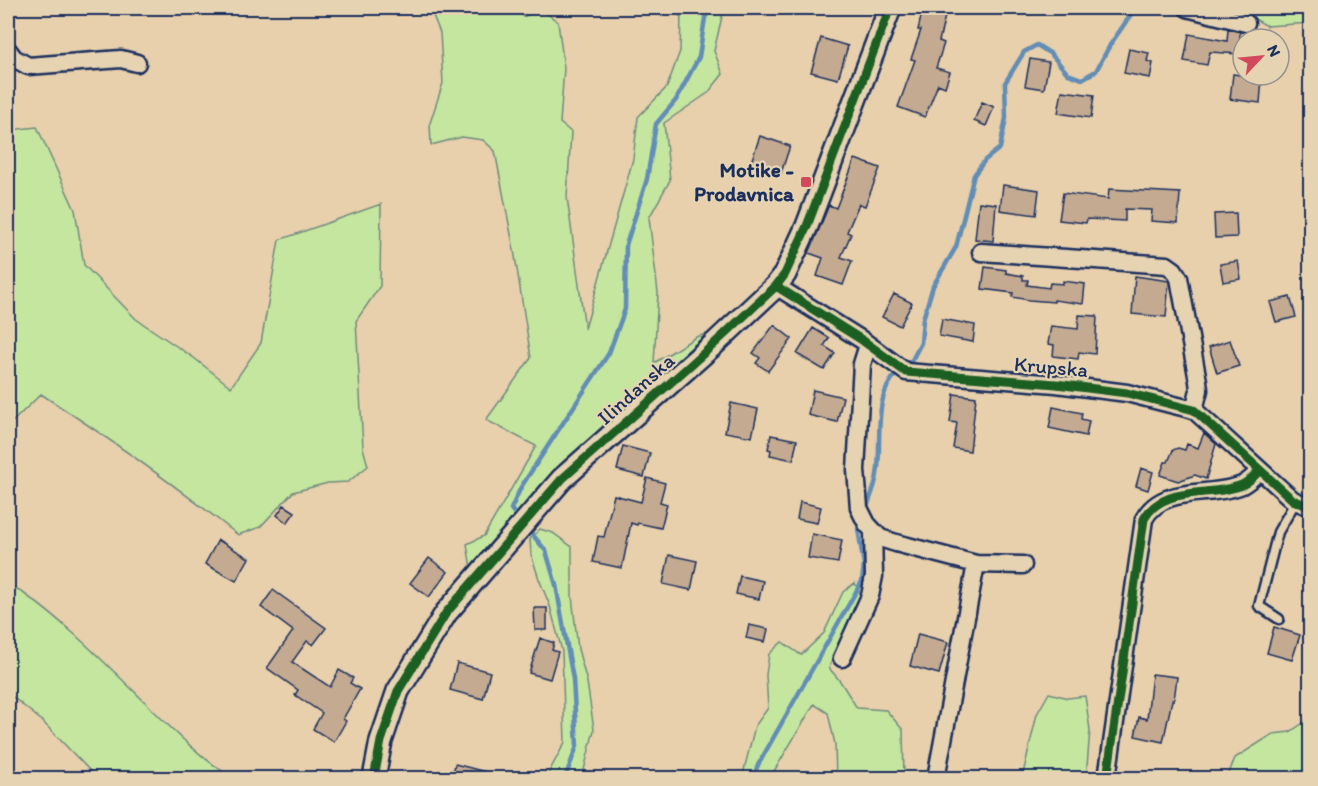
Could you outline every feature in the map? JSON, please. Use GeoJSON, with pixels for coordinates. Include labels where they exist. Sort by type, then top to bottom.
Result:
{"type":"FeatureCollection","features":[{"type":"Feature","properties":{"kind":"street","name":"Ilindanska"},"geometry":{"type":"LineString","coordinates":[[374,778],[381,741],[398,691],[446,613],[562,479],[776,286],[793,259],[807,226],[890,8]]}},
{"type":"Feature","properties":{"kind":"street"},"geometry":{"type":"LineString","coordinates":[[1187,8],[1246,23]]}},
{"type":"Feature","properties":{"kind":"street"},"geometry":{"type":"LineString","coordinates":[[8,50],[14,58],[28,66],[122,59],[137,63]]}},
{"type":"Feature","properties":{"kind":"street"},"geometry":{"type":"LineString","coordinates":[[981,252],[1172,267],[1179,278],[1198,381],[1199,390],[1194,410]]}},
{"type":"Feature","properties":{"kind":"street","name":"Krupska"},"geometry":{"type":"LineString","coordinates":[[776,286],[900,367],[1127,393],[1194,410],[1260,470],[1303,504]]}},
{"type":"Feature","properties":{"kind":"street"},"geometry":{"type":"LineString","coordinates":[[868,345],[862,364],[856,471],[859,508],[870,528],[880,538],[976,564],[1023,565]]}},
{"type":"Feature","properties":{"kind":"street"},"geometry":{"type":"LineString","coordinates":[[1107,778],[1144,519],[1150,509],[1175,496],[1227,490],[1250,480],[1260,470]]}},
{"type":"Feature","properties":{"kind":"street"},"geometry":{"type":"LineString","coordinates":[[842,658],[870,596],[874,576],[870,528]]}},
{"type":"Feature","properties":{"kind":"street"},"geometry":{"type":"LineString","coordinates":[[936,778],[976,564]]}},
{"type":"Feature","properties":{"kind":"lane"},"geometry":{"type":"LineString","coordinates":[[1279,619],[1259,606],[1278,532],[1303,504]]}},
{"type":"Feature","properties":{"kind":"green space"},"geometry":{"type":"Polygon","coordinates":[[[430,8],[518,8],[523,17],[541,9],[558,22],[564,68],[560,123],[571,132],[567,197],[585,329],[633,159],[638,117],[667,87],[680,51],[681,17],[668,8],[724,8],[714,51],[723,74],[708,93],[664,123],[670,180],[649,218],[658,293],[654,363],[696,337],[706,334],[563,464],[471,568],[467,544],[484,536],[536,446],[486,420],[531,358],[495,151],[483,140],[462,137],[431,145],[430,123],[443,83],[440,33],[430,8]]]}},
{"type":"Feature","properties":{"kind":"green space"},"geometry":{"type":"Polygon","coordinates":[[[1235,8],[1310,8],[1310,23],[1267,26],[1235,8]]]}},
{"type":"Feature","properties":{"kind":"green space"},"geometry":{"type":"Polygon","coordinates":[[[37,127],[75,210],[84,265],[136,319],[194,358],[231,387],[261,343],[279,240],[381,204],[380,286],[356,321],[363,448],[368,466],[348,482],[328,483],[293,492],[260,527],[238,535],[141,462],[41,394],[8,426],[8,128],[10,130],[37,127]]]}},
{"type":"Feature","properties":{"kind":"green space"},"geometry":{"type":"Polygon","coordinates":[[[540,529],[553,533],[572,547],[572,596],[578,649],[587,682],[594,730],[582,778],[549,778],[549,772],[565,742],[562,651],[550,606],[531,554],[530,539],[540,529]]]}},
{"type":"Feature","properties":{"kind":"green space"},"geometry":{"type":"Polygon","coordinates":[[[8,583],[63,624],[187,743],[233,778],[102,778],[95,776],[42,721],[8,693],[8,583]]]}},
{"type":"Feature","properties":{"kind":"green space"},"geometry":{"type":"Polygon","coordinates":[[[855,583],[861,596],[829,668],[857,708],[886,710],[903,730],[904,778],[836,778],[835,744],[828,713],[814,704],[770,778],[742,778],[755,726],[768,708],[766,675],[769,654],[782,642],[801,655],[824,633],[843,592],[855,583]]]}},
{"type":"Feature","properties":{"kind":"green space"},"geometry":{"type":"Polygon","coordinates":[[[1049,693],[1068,698],[1085,696],[1090,730],[1086,778],[1022,778],[1037,714],[1049,693]]]}},
{"type":"Feature","properties":{"kind":"green space"},"geometry":{"type":"Polygon","coordinates":[[[1309,719],[1310,778],[1227,778],[1235,758],[1273,734],[1290,732],[1309,719]]]}},
{"type":"Feature","properties":{"kind":"building"},"geometry":{"type":"Polygon","coordinates":[[[923,8],[947,8],[939,41],[944,43],[936,68],[950,72],[945,87],[938,84],[925,117],[898,107],[915,60],[911,59],[921,30],[918,30],[923,8]]]}},
{"type":"Feature","properties":{"kind":"building"},"geometry":{"type":"Polygon","coordinates":[[[1228,29],[1231,30],[1231,53],[1210,52],[1207,65],[1184,61],[1189,34],[1227,41],[1228,29]]]}},
{"type":"Feature","properties":{"kind":"building"},"geometry":{"type":"Polygon","coordinates":[[[821,38],[848,46],[838,79],[811,72],[821,38]]]}},
{"type":"Feature","properties":{"kind":"building"},"geometry":{"type":"Polygon","coordinates":[[[1129,49],[1149,53],[1147,61],[1153,63],[1150,78],[1124,73],[1129,49]]]}},
{"type":"Feature","properties":{"kind":"building"},"geometry":{"type":"Polygon","coordinates":[[[1030,59],[1049,62],[1044,89],[1025,86],[1030,59]]]}},
{"type":"Feature","properties":{"kind":"building"},"geometry":{"type":"Polygon","coordinates":[[[1231,87],[1261,87],[1260,103],[1230,99],[1231,87]]]}},
{"type":"Feature","properties":{"kind":"building"},"geometry":{"type":"Polygon","coordinates":[[[1062,91],[1094,95],[1091,118],[1058,113],[1062,91]]]}},
{"type":"Feature","properties":{"kind":"building"},"geometry":{"type":"Polygon","coordinates":[[[982,102],[994,107],[986,126],[974,121],[982,102]]]}},
{"type":"Feature","properties":{"kind":"building"},"geometry":{"type":"Polygon","coordinates":[[[760,136],[790,146],[780,176],[750,165],[760,136]]]}},
{"type":"Feature","properties":{"kind":"building"},"geometry":{"type":"Polygon","coordinates":[[[855,159],[880,168],[865,206],[859,204],[847,232],[851,234],[841,257],[852,261],[843,285],[817,276],[823,258],[809,253],[829,205],[836,208],[855,159]]]}},
{"type":"Feature","properties":{"kind":"building"},"geometry":{"type":"Polygon","coordinates":[[[1003,185],[1039,190],[1036,215],[1000,210],[1003,185]]]}},
{"type":"Feature","properties":{"kind":"building"},"geometry":{"type":"Polygon","coordinates":[[[1109,189],[1180,193],[1178,223],[1151,221],[1152,210],[1125,209],[1125,221],[1087,219],[1086,223],[1059,220],[1063,193],[1108,199],[1109,189]]]}},
{"type":"Feature","properties":{"kind":"building"},"geometry":{"type":"Polygon","coordinates":[[[979,202],[996,204],[993,241],[975,239],[979,202]]]}},
{"type":"Feature","properties":{"kind":"building"},"geometry":{"type":"Polygon","coordinates":[[[1236,213],[1237,237],[1215,238],[1214,214],[1236,213]]]}},
{"type":"Feature","properties":{"kind":"building"},"geometry":{"type":"Polygon","coordinates":[[[1238,261],[1241,279],[1223,282],[1220,264],[1238,261]]]}},
{"type":"Feature","properties":{"kind":"building"},"geometry":{"type":"Polygon","coordinates":[[[985,267],[1006,270],[1006,273],[1023,276],[1023,280],[1028,280],[1027,285],[1049,288],[1050,283],[1063,284],[1063,281],[1085,284],[1083,304],[1054,300],[1054,302],[1029,300],[1012,297],[1013,293],[982,289],[985,267]]]}},
{"type":"Feature","properties":{"kind":"building"},"geometry":{"type":"Polygon","coordinates":[[[1135,276],[1169,281],[1166,317],[1132,314],[1135,276]]]}},
{"type":"Feature","properties":{"kind":"building"},"geometry":{"type":"Polygon","coordinates":[[[894,294],[912,303],[900,326],[882,317],[894,294]]]}},
{"type":"Feature","properties":{"kind":"building"},"geometry":{"type":"Polygon","coordinates":[[[1290,297],[1296,317],[1276,322],[1270,302],[1290,297]]]}},
{"type":"Feature","properties":{"kind":"building"},"geometry":{"type":"Polygon","coordinates":[[[1079,315],[1097,316],[1095,354],[1079,352],[1078,359],[1053,356],[1054,345],[1048,344],[1051,326],[1078,329],[1079,315]]]}},
{"type":"Feature","properties":{"kind":"building"},"geometry":{"type":"Polygon","coordinates":[[[942,319],[975,325],[973,342],[939,336],[942,319]]]}},
{"type":"Feature","properties":{"kind":"building"},"geometry":{"type":"Polygon","coordinates":[[[774,325],[792,339],[768,371],[756,363],[760,358],[753,353],[774,325]]]}},
{"type":"Feature","properties":{"kind":"building"},"geometry":{"type":"Polygon","coordinates":[[[813,328],[829,338],[824,346],[835,353],[824,370],[797,354],[813,328]]]}},
{"type":"Feature","properties":{"kind":"building"},"geometry":{"type":"Polygon","coordinates":[[[1230,340],[1239,366],[1217,373],[1209,347],[1230,340]]]}},
{"type":"Feature","properties":{"kind":"building"},"geometry":{"type":"Polygon","coordinates":[[[813,390],[843,397],[837,422],[808,415],[813,390]]]}},
{"type":"Feature","properties":{"kind":"building"},"geometry":{"type":"Polygon","coordinates":[[[954,394],[976,397],[970,451],[953,448],[957,423],[950,422],[954,394]]]}},
{"type":"Feature","properties":{"kind":"building"},"geometry":{"type":"Polygon","coordinates":[[[731,403],[758,409],[752,437],[725,432],[731,403]]]}},
{"type":"Feature","properties":{"kind":"building"},"geometry":{"type":"Polygon","coordinates":[[[1053,407],[1082,413],[1081,419],[1089,421],[1086,436],[1049,428],[1053,407]]]}},
{"type":"Feature","properties":{"kind":"building"},"geometry":{"type":"Polygon","coordinates":[[[1204,433],[1216,444],[1206,479],[1195,475],[1178,481],[1160,475],[1173,450],[1178,448],[1185,450],[1187,444],[1198,448],[1204,433]]]}},
{"type":"Feature","properties":{"kind":"building"},"geometry":{"type":"Polygon","coordinates":[[[771,435],[797,440],[793,460],[770,455],[771,450],[768,449],[771,435]]]}},
{"type":"Feature","properties":{"kind":"building"},"geometry":{"type":"Polygon","coordinates":[[[623,446],[650,453],[644,477],[617,470],[623,446]]]}},
{"type":"Feature","properties":{"kind":"building"},"geometry":{"type":"Polygon","coordinates":[[[1141,468],[1153,472],[1148,490],[1136,486],[1141,468]]]}},
{"type":"Feature","properties":{"kind":"building"},"geometry":{"type":"Polygon","coordinates":[[[647,478],[665,483],[660,502],[667,504],[661,528],[631,523],[622,568],[593,562],[598,536],[604,537],[614,495],[641,502],[647,478]]]}},
{"type":"Feature","properties":{"kind":"building"},"geometry":{"type":"Polygon","coordinates":[[[800,502],[821,507],[817,523],[797,519],[800,502]]]}},
{"type":"Feature","properties":{"kind":"building"},"geometry":{"type":"Polygon","coordinates":[[[284,505],[295,512],[287,523],[277,515],[284,505]]]}},
{"type":"Feature","properties":{"kind":"building"},"geometry":{"type":"Polygon","coordinates":[[[812,534],[842,540],[838,563],[808,558],[812,534]]]}},
{"type":"Feature","properties":{"kind":"building"},"geometry":{"type":"Polygon","coordinates":[[[218,540],[249,558],[236,581],[205,564],[218,540]]]}},
{"type":"Feature","properties":{"kind":"building"},"geometry":{"type":"Polygon","coordinates":[[[669,555],[697,561],[691,590],[663,584],[669,555]]]}},
{"type":"Feature","properties":{"kind":"building"},"geometry":{"type":"Polygon","coordinates":[[[429,558],[448,572],[429,597],[410,583],[429,558]]]}},
{"type":"Feature","properties":{"kind":"building"},"geometry":{"type":"Polygon","coordinates":[[[740,576],[763,581],[759,599],[736,594],[740,576]]]}},
{"type":"Feature","properties":{"kind":"building"},"geometry":{"type":"Polygon","coordinates":[[[273,590],[326,628],[313,645],[307,641],[292,662],[330,687],[339,670],[353,678],[350,683],[360,689],[343,719],[346,721],[334,742],[313,729],[322,713],[295,695],[298,690],[267,668],[293,631],[261,607],[273,590]]]}},
{"type":"Feature","properties":{"kind":"building"},"geometry":{"type":"Polygon","coordinates":[[[534,608],[547,608],[547,630],[535,630],[534,608]]]}},
{"type":"Feature","properties":{"kind":"building"},"geometry":{"type":"Polygon","coordinates":[[[749,625],[768,629],[765,642],[746,638],[749,625]]]}},
{"type":"Feature","properties":{"kind":"building"},"geometry":{"type":"Polygon","coordinates":[[[1274,627],[1300,635],[1292,660],[1267,653],[1274,627]]]}},
{"type":"Feature","properties":{"kind":"building"},"geometry":{"type":"Polygon","coordinates":[[[918,634],[948,642],[939,674],[910,666],[918,634]]]}},
{"type":"Feature","properties":{"kind":"building"},"geometry":{"type":"Polygon","coordinates":[[[540,638],[554,643],[552,650],[558,652],[550,679],[529,673],[540,638]]]}},
{"type":"Feature","properties":{"kind":"building"},"geometry":{"type":"Polygon","coordinates":[[[457,663],[490,672],[483,699],[450,690],[457,663]]]}},
{"type":"Feature","properties":{"kind":"building"},"geometry":{"type":"Polygon","coordinates":[[[1152,674],[1177,677],[1174,700],[1172,700],[1163,742],[1135,736],[1139,717],[1147,719],[1152,674]]]}},
{"type":"Feature","properties":{"kind":"building"},"geometry":{"type":"Polygon","coordinates":[[[455,764],[494,774],[493,778],[452,778],[455,764]]]}},
{"type":"Feature","properties":{"kind":"waterway"},"geometry":{"type":"LineString","coordinates":[[519,519],[511,509],[521,487],[609,353],[625,309],[626,245],[647,179],[656,124],[676,100],[699,57],[705,18],[710,8]]}},
{"type":"Feature","properties":{"kind":"waterway"},"geometry":{"type":"LineString","coordinates":[[905,367],[912,360],[921,343],[923,319],[933,286],[956,247],[974,175],[985,160],[1000,148],[1006,118],[1005,83],[1024,52],[1037,45],[1051,54],[1068,74],[1082,79],[1096,71],[1110,45],[1132,13],[1140,8]]}},
{"type":"Feature","properties":{"kind":"waterway"},"geometry":{"type":"LineString","coordinates":[[866,510],[877,475],[881,407],[884,394],[898,372]]}},
{"type":"Feature","properties":{"kind":"waterway"},"geometry":{"type":"LineString","coordinates":[[753,778],[758,765],[862,581],[864,565],[858,529],[860,523]]}},
{"type":"Feature","properties":{"kind":"waterway"},"geometry":{"type":"LineString","coordinates":[[527,528],[546,551],[556,585],[573,679],[577,746],[565,778]]}},
{"type":"Feature","properties":{"kind":"cycle path"},"geometry":{"type":"LineString","coordinates":[[374,778],[381,741],[398,691],[446,613],[562,479],[713,345],[776,286],[785,274],[807,226],[890,8]]}},
{"type":"Feature","properties":{"kind":"cycle path"},"geometry":{"type":"LineString","coordinates":[[776,286],[862,340],[906,372],[1056,384],[1127,393],[1194,410],[1293,500],[1310,507]]}},
{"type":"Feature","properties":{"kind":"cycle path"},"geometry":{"type":"LineString","coordinates":[[1107,778],[1144,519],[1152,508],[1163,501],[1175,496],[1230,489],[1250,480],[1260,470]]}},
{"type":"Feature","properties":{"kind":"place","name":"Motike - Prodavnica"},"geometry":{"type":"Point","coordinates":[806,182]}}]}
